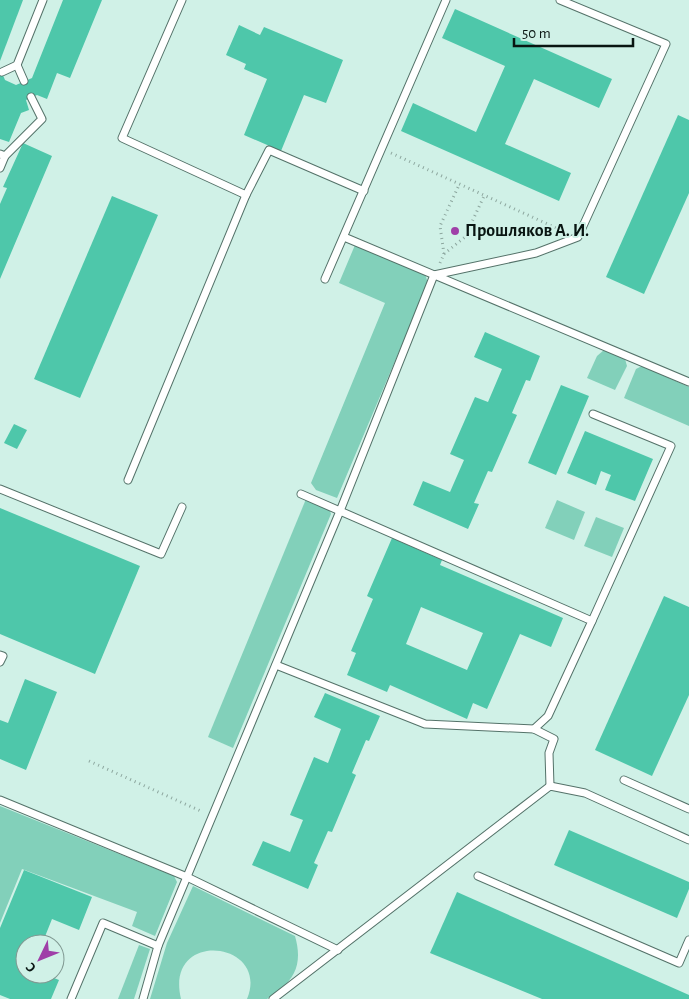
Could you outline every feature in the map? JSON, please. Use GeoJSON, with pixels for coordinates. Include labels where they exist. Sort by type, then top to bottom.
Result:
{"type":"FeatureCollection","features":[{"type":"Feature","properties":{"kind":"lane"},"geometry":{"type":"LineString","coordinates":[[2,72],[17,65],[43,0]]}},
{"type":"Feature","properties":{"kind":"lane"},"geometry":{"type":"LineString","coordinates":[[182,0],[122,138],[246,195]]}},
{"type":"Feature","properties":{"kind":"lane"},"geometry":{"type":"LineString","coordinates":[[325,279],[446,0]]}},
{"type":"Feature","properties":{"kind":"lane"},"geometry":{"type":"LineString","coordinates":[[434,275],[536,253],[578,237],[666,44],[560,0]]}},
{"type":"Feature","properties":{"kind":"lane"},"geometry":{"type":"LineString","coordinates":[[17,65],[24,81]]}},
{"type":"Feature","properties":{"kind":"lane"},"geometry":{"type":"LineString","coordinates":[[0,168],[2,155],[42,119],[31,97]]}},
{"type":"Feature","properties":{"kind":"lane"},"geometry":{"type":"LineString","coordinates":[[128,480],[246,195],[269,150],[364,191]]}},
{"type":"Feature","properties":{"kind":"lane"},"geometry":{"type":"LineString","coordinates":[[344,237],[689,382]]}},
{"type":"Feature","properties":{"kind":"lane"},"geometry":{"type":"LineString","coordinates":[[142,999],[158,946],[340,511],[434,275]]}},
{"type":"Feature","properties":{"kind":"lane"},"geometry":{"type":"LineString","coordinates":[[534,729],[548,716],[671,446],[593,414]]}},
{"type":"Feature","properties":{"kind":"lane"},"geometry":{"type":"LineString","coordinates":[[0,489],[161,554],[182,507]]}},
{"type":"Feature","properties":{"kind":"lane"},"geometry":{"type":"LineString","coordinates":[[301,494],[592,621]]}},
{"type":"Feature","properties":{"kind":"lane"},"geometry":{"type":"LineString","coordinates":[[0,654],[2,656],[0,662]]}},
{"type":"Feature","properties":{"kind":"lane"},"geometry":{"type":"LineString","coordinates":[[276,664],[425,724],[534,729],[554,739],[549,753],[550,786]]}},
{"type":"Feature","properties":{"kind":"lane"},"geometry":{"type":"LineString","coordinates":[[624,780],[689,809]]}},
{"type":"Feature","properties":{"kind":"lane"},"geometry":{"type":"LineString","coordinates":[[273,999],[550,786],[585,793],[689,840]]}},
{"type":"Feature","properties":{"kind":"lane"},"geometry":{"type":"LineString","coordinates":[[0,800],[187,877],[338,950]]}},
{"type":"Feature","properties":{"kind":"lane"},"geometry":{"type":"LineString","coordinates":[[478,876],[679,963],[689,940]]}},
{"type":"Feature","properties":{"kind":"lane"},"geometry":{"type":"LineString","coordinates":[[71,999],[103,923],[158,946]]}},
{"type":"Feature","properties":{"kind":"path"},"geometry":{"type":"LineString","coordinates":[[383,149],[459,185],[578,237]]}},
{"type":"Feature","properties":{"kind":"path"},"geometry":{"type":"LineString","coordinates":[[444,254],[440,226],[459,185]]}},
{"type":"Feature","properties":{"kind":"path"},"geometry":{"type":"LineString","coordinates":[[434,275],[444,254],[465,237],[484,196]]}},
{"type":"Feature","properties":{"kind":"path"},"geometry":{"type":"LineString","coordinates":[[89,762],[211,816]]}},
{"type":"Feature","properties":{"kind":"green space"},"geometry":{"type":"Polygon","coordinates":[[[355,245],[425,274],[428,283],[337,498],[316,490],[311,483],[385,303],[339,283],[355,245]]]}},
{"type":"Feature","properties":{"kind":"green space"},"geometry":{"type":"Polygon","coordinates":[[[604,350],[625,359],[627,366],[615,390],[587,378],[597,356],[604,350]]]}},
{"type":"Feature","properties":{"kind":"green space"},"geometry":{"type":"Polygon","coordinates":[[[642,366],[689,387],[689,426],[624,398],[636,369],[642,366]]]}},
{"type":"Feature","properties":{"kind":"green space"},"geometry":{"type":"Polygon","coordinates":[[[306,499],[329,508],[331,514],[233,748],[208,737],[306,499]]]}},
{"type":"Feature","properties":{"kind":"green space"},"geometry":{"type":"Polygon","coordinates":[[[557,500],[585,512],[574,540],[545,528],[557,500]]]}},
{"type":"Feature","properties":{"kind":"green space"},"geometry":{"type":"Polygon","coordinates":[[[596,517],[624,528],[612,557],[584,546],[596,517]]]}},
{"type":"Feature","properties":{"kind":"green space"},"geometry":{"type":"Polygon","coordinates":[[[0,806],[174,876],[177,882],[155,936],[132,926],[137,912],[22,869],[0,923],[0,806]]]}},
{"type":"Feature","properties":{"kind":"green space"},"geometry":{"type":"Polygon","coordinates":[[[193,886],[295,936],[298,951],[297,965],[295,972],[286,984],[267,999],[247,999],[250,979],[244,965],[232,955],[217,951],[201,953],[188,961],[180,976],[181,999],[150,999],[167,943],[193,886]]]}},
{"type":"Feature","properties":{"kind":"green space"},"geometry":{"type":"Polygon","coordinates":[[[139,945],[150,949],[134,999],[118,999],[139,945]]]}},
{"type":"Feature","properties":{"kind":"building"},"geometry":{"type":"Polygon","coordinates":[[[0,0],[23,0],[0,61],[0,0]]]}},
{"type":"Feature","properties":{"kind":"building"},"geometry":{"type":"Polygon","coordinates":[[[63,0],[102,0],[70,78],[57,73],[47,99],[37,95],[26,100],[29,110],[21,113],[9,142],[0,139],[0,68],[5,80],[16,85],[32,78],[63,0]]]}},
{"type":"Feature","properties":{"kind":"building"},"geometry":{"type":"Polygon","coordinates":[[[455,9],[612,79],[599,108],[534,79],[505,144],[571,173],[559,201],[401,131],[413,103],[476,132],[505,66],[442,38],[455,9]]]}},
{"type":"Feature","properties":{"kind":"building"},"geometry":{"type":"Polygon","coordinates":[[[239,25],[260,35],[264,27],[343,60],[326,103],[304,95],[281,151],[244,135],[267,79],[244,69],[246,64],[226,55],[239,25]]]}},
{"type":"Feature","properties":{"kind":"building"},"geometry":{"type":"Polygon","coordinates":[[[678,115],[689,120],[689,193],[644,294],[606,277],[678,115]]]}},
{"type":"Feature","properties":{"kind":"building"},"geometry":{"type":"Polygon","coordinates":[[[23,143],[52,156],[0,279],[0,204],[7,188],[3,187],[23,143]]]}},
{"type":"Feature","properties":{"kind":"building"},"geometry":{"type":"Polygon","coordinates":[[[112,196],[158,215],[80,398],[34,379],[112,196]]]}},
{"type":"Feature","properties":{"kind":"building"},"geometry":{"type":"Polygon","coordinates":[[[485,332],[540,356],[530,381],[526,380],[512,413],[517,415],[492,472],[488,471],[474,503],[479,504],[468,529],[413,505],[423,481],[450,492],[464,460],[450,454],[475,397],[488,402],[502,369],[474,357],[485,332]]]}},
{"type":"Feature","properties":{"kind":"building"},"geometry":{"type":"Polygon","coordinates":[[[561,385],[589,396],[556,475],[528,463],[561,385]]]}},
{"type":"Feature","properties":{"kind":"building"},"geometry":{"type":"Polygon","coordinates":[[[14,424],[27,430],[17,449],[4,443],[14,424]]]}},
{"type":"Feature","properties":{"kind":"building"},"geometry":{"type":"Polygon","coordinates":[[[585,431],[653,459],[635,501],[605,490],[611,475],[601,471],[596,485],[567,473],[585,431]]]}},
{"type":"Feature","properties":{"kind":"building"},"geometry":{"type":"Polygon","coordinates":[[[0,508],[140,566],[95,674],[0,634],[0,508]]]}},
{"type":"Feature","properties":{"kind":"building"},"geometry":{"type":"Polygon","coordinates":[[[392,538],[442,560],[440,565],[563,618],[551,647],[520,634],[487,709],[473,703],[467,719],[390,685],[387,692],[347,675],[356,653],[351,651],[373,599],[367,596],[392,538]],[[421,607],[406,644],[467,670],[483,633],[421,607]]]}},
{"type":"Feature","properties":{"kind":"building"},"geometry":{"type":"Polygon","coordinates":[[[664,596],[689,607],[689,695],[652,776],[595,750],[664,596]]]}},
{"type":"Feature","properties":{"kind":"building"},"geometry":{"type":"Polygon","coordinates":[[[25,679],[57,692],[26,770],[0,759],[0,720],[8,723],[25,679]]]}},
{"type":"Feature","properties":{"kind":"building"},"geometry":{"type":"Polygon","coordinates":[[[325,693],[380,716],[369,741],[366,740],[352,773],[356,775],[332,832],[328,831],[314,863],[318,865],[308,889],[252,865],[263,841],[290,852],[303,820],[290,815],[314,757],[328,763],[341,729],[314,717],[325,693]]]}},
{"type":"Feature","properties":{"kind":"building"},"geometry":{"type":"Polygon","coordinates":[[[569,830],[689,882],[689,889],[677,918],[554,865],[569,830]]]}},
{"type":"Feature","properties":{"kind":"building"},"geometry":{"type":"Polygon","coordinates":[[[24,870],[92,897],[79,930],[52,919],[46,934],[15,934],[15,984],[57,984],[51,999],[10,999],[0,995],[0,928],[24,870]]]}},
{"type":"Feature","properties":{"kind":"building"},"geometry":{"type":"Polygon","coordinates":[[[457,892],[689,995],[689,999],[542,999],[430,953],[457,892]]]}},
{"type":"Feature","properties":{"kind":"place","name":"Прошляков А. И."},"geometry":{"type":"Point","coordinates":[455,231]}}]}
